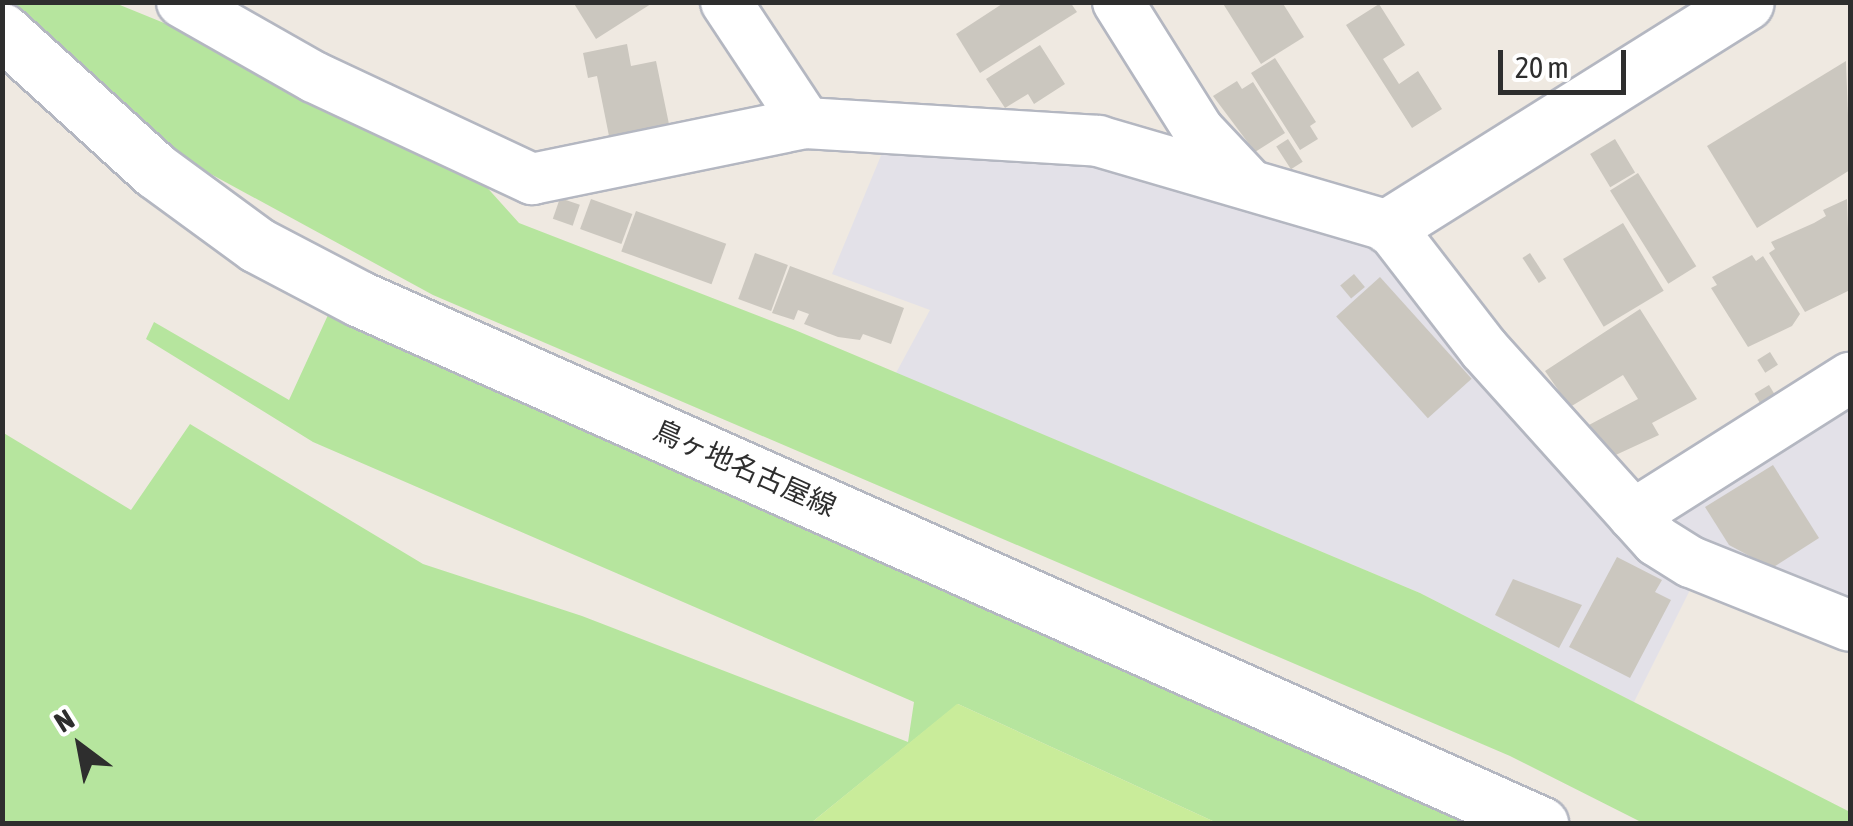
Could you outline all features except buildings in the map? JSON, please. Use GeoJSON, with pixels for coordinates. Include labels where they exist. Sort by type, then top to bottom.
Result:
{"type":"FeatureCollection","features":[{"type":"Feature","properties":{"kind":"main road"},"geometry":{"type":"LineString","coordinates":[[1389,226],[1746,2]]}},
{"type":"Feature","properties":{"kind":"main road","name":"鳥ヶ地名古屋線"},"geometry":{"type":"LineString","coordinates":[[2,31],[156,171],[256,244],[360,299],[1540,824]]}},
{"type":"Feature","properties":{"kind":"street"},"geometry":{"type":"LineString","coordinates":[[182,2],[314,77],[532,179],[806,123],[1098,141],[1389,226],[1484,350],[1633,515],[1691,562],[1850,626]]}},
{"type":"Feature","properties":{"kind":"street"},"geometry":{"type":"LineString","coordinates":[[726,2],[806,123]]}},
{"type":"Feature","properties":{"kind":"street"},"geometry":{"type":"LineString","coordinates":[[1120,3],[1199,131],[1251,187]]}},
{"type":"Feature","properties":{"kind":"street"},"geometry":{"type":"LineString","coordinates":[[1633,515],[1850,378]]}},
{"type":"Feature","properties":{"kind":"shaded area"},"geometry":{"type":"Polygon","coordinates":[[[887,141],[1100,156],[1370,248],[1409,285],[1544,456],[1617,533],[1693,584],[1634,702],[1420,593],[896,373],[930,310],[832,274],[887,141]]]}},
{"type":"Feature","properties":{"kind":"shaded area"},"geometry":{"type":"Polygon","coordinates":[[[1850,396],[1850,608],[1675,528],[1678,503],[1850,396]]]}},
{"type":"Feature","properties":{"kind":"green space"},"geometry":{"type":"Polygon","coordinates":[[[12,3],[115,3],[169,25],[483,183],[519,223],[795,330],[1420,593],[1850,812],[1850,823],[1643,823],[1510,756],[433,295],[152,142],[12,3]]]}},
{"type":"Feature","properties":{"kind":"green space"},"geometry":{"type":"Polygon","coordinates":[[[328,315],[802,517],[1470,823],[1217,823],[958,704],[811,823],[3,823],[2,432],[131,510],[190,424],[423,564],[582,616],[908,742],[914,702],[313,442],[146,339],[154,322],[289,400],[328,315]]]}},
{"type":"Feature","properties":{"kind":"green space"},"geometry":{"type":"Polygon","coordinates":[[[958,704],[1217,823],[811,823],[958,704]]]}}]}
